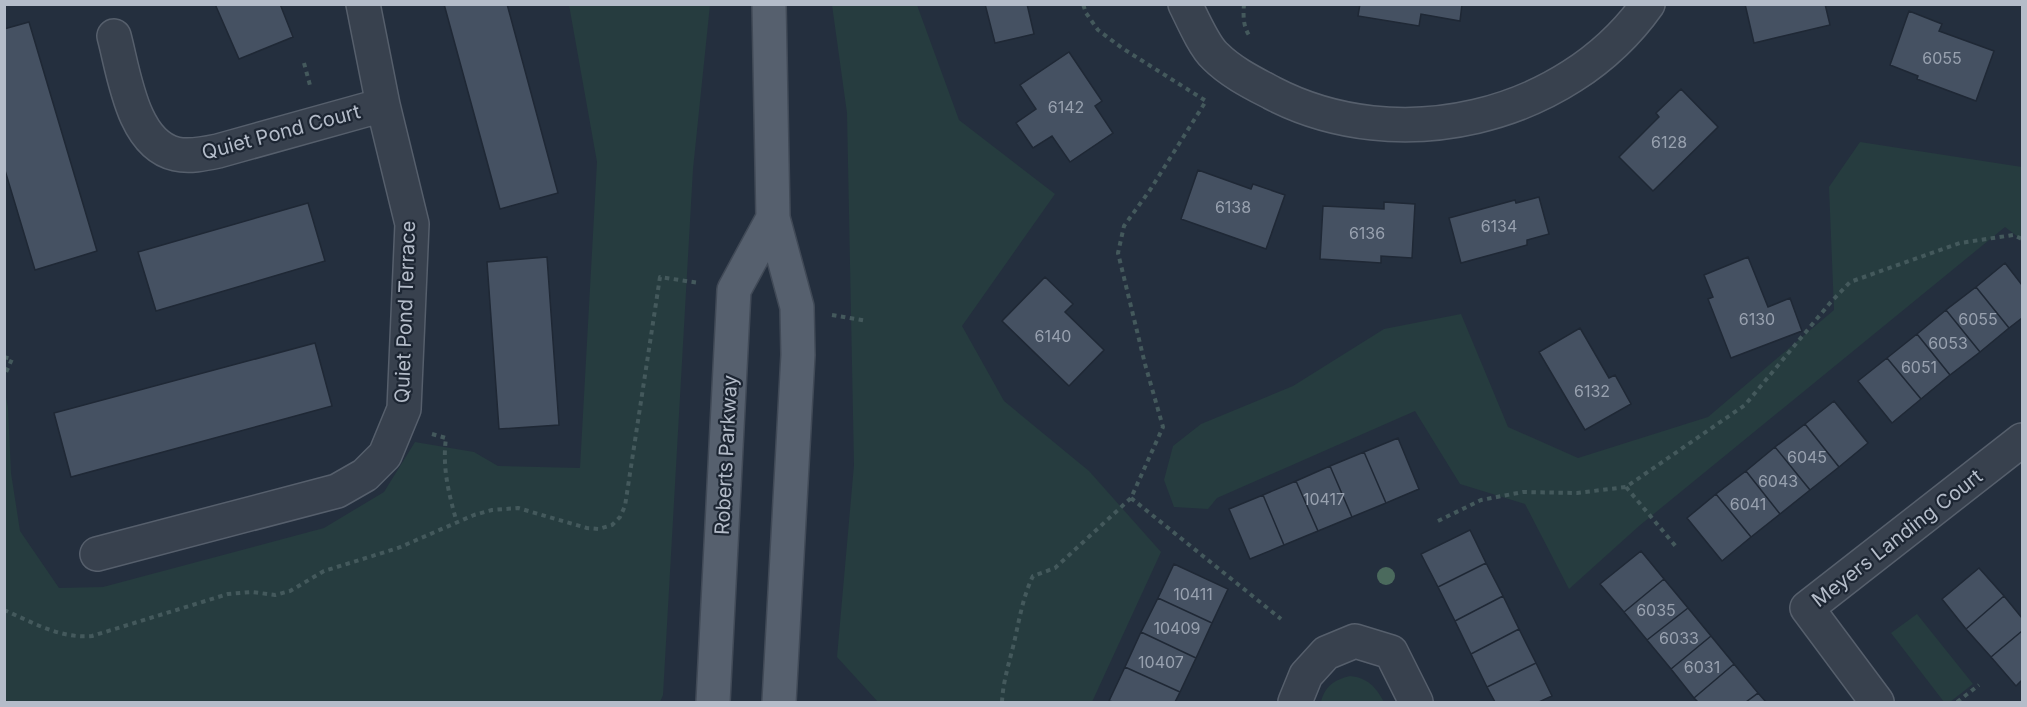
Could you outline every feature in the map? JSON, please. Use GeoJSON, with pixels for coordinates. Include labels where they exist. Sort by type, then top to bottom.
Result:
{"type":"FeatureCollection","features":[{"type":"Feature","properties":{"kind":"main road","name":"Roberts Parkway"},"geometry":{"type":"LineString","coordinates":[[769,4],[773,218],[797,307],[798,355],[779,702]]}},
{"type":"Feature","properties":{"kind":"main road","name":"Roberts Parkway"},"geometry":{"type":"LineString","coordinates":[[713,702],[734,290],[773,218]]}},
{"type":"Feature","properties":{"kind":"street","name":"Quiet Pond Terrace"},"geometry":{"type":"LineString","coordinates":[[97,554],[337,491],[365,476],[385,455],[404,409],[412,224],[383,105],[363,4]]}},
{"type":"Feature","properties":{"kind":"street"},"geometry":{"type":"LineString","coordinates":[[1185,4],[1213,54],[1240,76],[1286,100],[1316,111],[1370,124],[1427,125],[1474,117],[1541,95],[1568,80],[1593,62],[1636,21],[1648,4]]}},
{"type":"Feature","properties":{"kind":"street","name":"Quiet Pond Court"},"geometry":{"type":"LineString","coordinates":[[114,36],[132,104],[142,129],[150,139],[176,154],[196,155],[218,151],[383,105]]}},
{"type":"Feature","properties":{"kind":"street","name":"Meyers Landing Court"},"geometry":{"type":"LineString","coordinates":[[1877,702],[1807,608],[2022,440]]}},
{"type":"Feature","properties":{"kind":"street"},"geometry":{"type":"LineString","coordinates":[[1295,702],[1306,675],[1326,652],[1355,641],[1391,652],[1416,702]]}},
{"type":"Feature","properties":{"kind":"path"},"geometry":{"type":"LineString","coordinates":[[1002,702],[1002,690],[1028,586],[1033,576],[1055,568],[1131,498],[1163,427],[1118,253],[1124,226],[1150,190],[1206,101],[1122,48],[1098,30],[1086,13],[1083,4]]}},
{"type":"Feature","properties":{"kind":"path"},"geometry":{"type":"LineString","coordinates":[[1244,4],[1243,18],[1247,33],[1257,46]]}},
{"type":"Feature","properties":{"kind":"path"},"geometry":{"type":"LineString","coordinates":[[304,63],[313,96]]}},
{"type":"Feature","properties":{"kind":"path"},"geometry":{"type":"LineString","coordinates":[[1438,521],[1481,500],[1523,492],[1577,493],[1626,487],[1745,405],[1850,282],[1960,243],[2013,235],[2022,239]]}},
{"type":"Feature","properties":{"kind":"path"},"geometry":{"type":"LineString","coordinates":[[4,610],[53,631],[77,637],[92,636],[228,594],[252,592],[275,595],[290,591],[324,571],[398,548],[474,515],[492,510],[518,508],[587,528],[599,529],[612,525],[620,517],[625,506],[660,277],[703,284]]}},
{"type":"Feature","properties":{"kind":"path"},"geometry":{"type":"LineString","coordinates":[[822,313],[867,321]]}},
{"type":"Feature","properties":{"kind":"path"},"geometry":{"type":"LineString","coordinates":[[4,357],[12,359],[4,377]]}},
{"type":"Feature","properties":{"kind":"path"},"geometry":{"type":"LineString","coordinates":[[446,438],[444,450],[446,483],[457,523]]}},
{"type":"Feature","properties":{"kind":"path"},"geometry":{"type":"LineString","coordinates":[[1626,487],[1678,549]]}},
{"type":"Feature","properties":{"kind":"path"},"geometry":{"type":"LineString","coordinates":[[1131,498],[1281,619]]}},
{"type":"Feature","properties":{"kind":"path"},"geometry":{"type":"LineString","coordinates":[[1957,702],[1979,685]]}},
{"type":"Feature","properties":{"kind":"green space"},"geometry":{"type":"Polygon","coordinates":[[[569,5],[710,5],[693,169],[663,695],[660,702],[5,702],[5,392],[8,408],[11,473],[20,531],[59,588],[103,587],[324,528],[384,492],[415,442],[474,452],[498,466],[580,468],[597,162],[569,5]]]}},
{"type":"Feature","properties":{"kind":"green space"},"geometry":{"type":"Polygon","coordinates":[[[832,5],[917,5],[959,120],[1055,194],[962,326],[1004,401],[1089,471],[1161,552],[1092,702],[878,702],[837,657],[854,465],[847,113],[832,5]]]}},
{"type":"Feature","properties":{"kind":"green space"},"geometry":{"type":"Polygon","coordinates":[[[1860,142],[2022,167],[2022,240],[2005,227],[1639,526],[1569,589],[1525,504],[1460,484],[1415,411],[1217,498],[1208,509],[1174,507],[1164,480],[1173,446],[1201,424],[1293,386],[1384,329],[1461,314],[1508,427],[1578,458],[1708,417],[1834,310],[1829,187],[1860,142]]]}},
{"type":"Feature","properties":{"kind":"green space"},"geometry":{"type":"Polygon","coordinates":[[[1917,614],[1973,684],[1950,702],[1944,702],[1891,633],[1917,614]]]}},
{"type":"Feature","properties":{"kind":"green space"},"geometry":{"type":"Polygon","coordinates":[[[1350,676],[1371,684],[1384,702],[1321,702],[1331,684],[1350,676]]]}},
{"type":"Feature","properties":{"kind":"building"},"geometry":{"type":"Polygon","coordinates":[[[215,4],[280,4],[293,37],[239,59],[215,4]]]}},
{"type":"Feature","properties":{"kind":"building"},"geometry":{"type":"Polygon","coordinates":[[[444,4],[507,4],[558,193],[500,209],[444,4]]]}},
{"type":"Feature","properties":{"kind":"building"},"geometry":{"type":"Polygon","coordinates":[[[985,4],[1027,4],[1034,34],[995,43],[985,4]]]}},
{"type":"Feature","properties":{"kind":"building"},"geometry":{"type":"Polygon","coordinates":[[[1360,4],[1462,4],[1460,21],[1421,14],[1419,26],[1358,16],[1360,4]]]}},
{"type":"Feature","properties":{"kind":"building"},"geometry":{"type":"Polygon","coordinates":[[[1745,4],[1825,4],[1830,25],[1754,43],[1745,4]]]}},
{"type":"Feature","properties":{"kind":"building"},"geometry":{"type":"Polygon","coordinates":[[[1909,11],[1942,24],[1939,31],[1994,51],[1976,101],[1917,79],[1918,76],[1890,65],[1909,11]]]}},
{"type":"Feature","properties":{"kind":"building"},"geometry":{"type":"Polygon","coordinates":[[[29,22],[97,251],[35,270],[4,167],[4,29],[29,22]]]}},
{"type":"Feature","properties":{"kind":"building"},"geometry":{"type":"Polygon","coordinates":[[[1069,52],[1102,101],[1095,106],[1113,133],[1070,162],[1052,136],[1033,148],[1016,123],[1036,109],[1020,85],[1069,52]]]}},
{"type":"Feature","properties":{"kind":"building"},"geometry":{"type":"Polygon","coordinates":[[[1681,89],[1718,127],[1653,191],[1619,157],[1659,117],[1656,113],[1681,89]]]}},
{"type":"Feature","properties":{"kind":"building"},"geometry":{"type":"Polygon","coordinates":[[[1198,170],[1251,189],[1253,184],[1285,195],[1266,249],[1181,219],[1198,170]]]}},
{"type":"Feature","properties":{"kind":"building"},"geometry":{"type":"Polygon","coordinates":[[[1539,197],[1549,234],[1527,240],[1527,245],[1461,263],[1449,218],[1515,200],[1516,203],[1539,197]]]}},
{"type":"Feature","properties":{"kind":"building"},"geometry":{"type":"Polygon","coordinates":[[[1384,202],[1415,204],[1412,258],[1381,256],[1381,263],[1320,259],[1323,206],[1384,209],[1384,202]]]}},
{"type":"Feature","properties":{"kind":"building"},"geometry":{"type":"Polygon","coordinates":[[[308,203],[325,261],[156,311],[138,252],[308,203]]]}},
{"type":"Feature","properties":{"kind":"building"},"geometry":{"type":"Polygon","coordinates":[[[547,257],[559,425],[499,429],[487,262],[547,257]]]}},
{"type":"Feature","properties":{"kind":"building"},"geometry":{"type":"Polygon","coordinates":[[[1748,257],[1768,307],[1790,298],[1802,331],[1731,358],[1708,299],[1713,297],[1704,275],[1748,257]]]}},
{"type":"Feature","properties":{"kind":"building"},"geometry":{"type":"Polygon","coordinates":[[[2005,263],[2022,285],[2022,318],[2009,328],[1976,287],[2005,263]]]}},
{"type":"Feature","properties":{"kind":"building"},"geometry":{"type":"Polygon","coordinates":[[[1045,277],[1073,304],[1065,312],[1104,350],[1069,386],[1002,321],[1045,277]]]}},
{"type":"Feature","properties":{"kind":"building"},"geometry":{"type":"Polygon","coordinates":[[[1976,287],[2009,328],[1980,352],[1946,310],[1976,287]]]}},
{"type":"Feature","properties":{"kind":"building"},"geometry":{"type":"Polygon","coordinates":[[[1946,310],[1980,352],[1950,375],[1917,334],[1946,310]]]}},
{"type":"Feature","properties":{"kind":"building"},"geometry":{"type":"Polygon","coordinates":[[[1580,328],[1609,378],[1615,375],[1631,404],[1585,430],[1539,352],[1580,328]]]}},
{"type":"Feature","properties":{"kind":"building"},"geometry":{"type":"Polygon","coordinates":[[[1917,334],[1950,375],[1921,399],[1887,358],[1917,334]]]}},
{"type":"Feature","properties":{"kind":"building"},"geometry":{"type":"Polygon","coordinates":[[[315,343],[332,406],[71,477],[54,413],[315,343]]]}},
{"type":"Feature","properties":{"kind":"building"},"geometry":{"type":"Polygon","coordinates":[[[1887,358],[1921,399],[1892,423],[1858,381],[1887,358]]]}},
{"type":"Feature","properties":{"kind":"building"},"geometry":{"type":"Polygon","coordinates":[[[1834,401],[1868,443],[1839,467],[1805,424],[1834,401]]]}},
{"type":"Feature","properties":{"kind":"building"},"geometry":{"type":"Polygon","coordinates":[[[1805,424],[1839,467],[1810,490],[1775,447],[1805,424]]]}},
{"type":"Feature","properties":{"kind":"building"},"geometry":{"type":"Polygon","coordinates":[[[1398,438],[1419,489],[1386,503],[1364,452],[1398,438]]]}},
{"type":"Feature","properties":{"kind":"building"},"geometry":{"type":"Polygon","coordinates":[[[1775,447],[1810,490],[1780,514],[1746,471],[1775,447]]]}},
{"type":"Feature","properties":{"kind":"building"},"geometry":{"type":"Polygon","coordinates":[[[1364,452],[1386,503],[1352,517],[1330,466],[1364,452]]]}},
{"type":"Feature","properties":{"kind":"building"},"geometry":{"type":"Polygon","coordinates":[[[1330,466],[1352,517],[1318,531],[1296,481],[1330,466]]]}},
{"type":"Feature","properties":{"kind":"building"},"geometry":{"type":"Polygon","coordinates":[[[1746,471],[1780,514],[1751,537],[1716,494],[1746,471]]]}},
{"type":"Feature","properties":{"kind":"building"},"geometry":{"type":"Polygon","coordinates":[[[1296,481],[1318,531],[1284,545],[1263,495],[1296,481]]]}},
{"type":"Feature","properties":{"kind":"building"},"geometry":{"type":"Polygon","coordinates":[[[1716,494],[1751,537],[1722,561],[1687,518],[1716,494]]]}},
{"type":"Feature","properties":{"kind":"building"},"geometry":{"type":"Polygon","coordinates":[[[1263,495],[1284,545],[1250,559],[1229,509],[1263,495]]]}},
{"type":"Feature","properties":{"kind":"building"},"geometry":{"type":"Polygon","coordinates":[[[1470,530],[1486,563],[1438,587],[1421,554],[1470,530]]]}},
{"type":"Feature","properties":{"kind":"building"},"geometry":{"type":"Polygon","coordinates":[[[1641,551],[1664,579],[1624,612],[1600,584],[1641,551]]]}},
{"type":"Feature","properties":{"kind":"building"},"geometry":{"type":"Polygon","coordinates":[[[1486,563],[1503,596],[1455,621],[1438,587],[1486,563]]]}},
{"type":"Feature","properties":{"kind":"building"},"geometry":{"type":"Polygon","coordinates":[[[1174,564],[1228,589],[1212,623],[1158,598],[1174,564]]]}},
{"type":"Feature","properties":{"kind":"building"},"geometry":{"type":"Polygon","coordinates":[[[1979,568],[2004,596],[1966,629],[1942,599],[1979,568]]]}},
{"type":"Feature","properties":{"kind":"building"},"geometry":{"type":"Polygon","coordinates":[[[1664,579],[1688,608],[1647,640],[1624,612],[1664,579]]]}},
{"type":"Feature","properties":{"kind":"building"},"geometry":{"type":"Polygon","coordinates":[[[1503,596],[1519,629],[1471,654],[1455,621],[1503,596]]]}},
{"type":"Feature","properties":{"kind":"building"},"geometry":{"type":"Polygon","coordinates":[[[2004,596],[2022,618],[2022,631],[1991,657],[1966,629],[2004,596]]]}},
{"type":"Feature","properties":{"kind":"building"},"geometry":{"type":"Polygon","coordinates":[[[1158,598],[1212,623],[1196,658],[1141,632],[1158,598]]]}},
{"type":"Feature","properties":{"kind":"building"},"geometry":{"type":"Polygon","coordinates":[[[1688,608],[1711,636],[1671,669],[1647,640],[1688,608]]]}},
{"type":"Feature","properties":{"kind":"building"},"geometry":{"type":"Polygon","coordinates":[[[1519,629],[1536,663],[1487,687],[1471,654],[1519,629]]]}},
{"type":"Feature","properties":{"kind":"building"},"geometry":{"type":"Polygon","coordinates":[[[2022,631],[2022,680],[2016,686],[1991,657],[2022,631]]]}},
{"type":"Feature","properties":{"kind":"building"},"geometry":{"type":"Polygon","coordinates":[[[1141,632],[1196,658],[1180,692],[1125,667],[1141,632]]]}},
{"type":"Feature","properties":{"kind":"building"},"geometry":{"type":"Polygon","coordinates":[[[1711,636],[1734,664],[1694,698],[1671,669],[1711,636]]]}},
{"type":"Feature","properties":{"kind":"building"},"geometry":{"type":"Polygon","coordinates":[[[1536,663],[1552,696],[1539,702],[1495,702],[1487,687],[1536,663]]]}},
{"type":"Feature","properties":{"kind":"building"},"geometry":{"type":"Polygon","coordinates":[[[1734,664],[1758,693],[1746,702],[1698,702],[1694,698],[1734,664]]]}},
{"type":"Feature","properties":{"kind":"building"},"geometry":{"type":"Polygon","coordinates":[[[1125,667],[1180,692],[1175,702],[1109,701],[1125,667]]]}},
{"type":"Feature","properties":{"kind":"building"},"geometry":{"type":"Polygon","coordinates":[[[1758,693],[1766,702],[1746,702],[1758,693]]]}}]}
